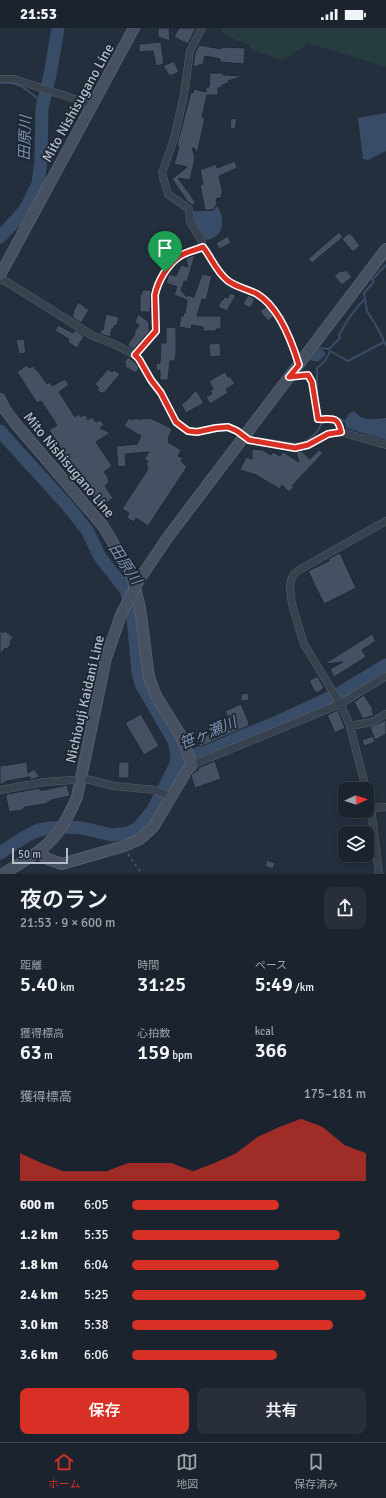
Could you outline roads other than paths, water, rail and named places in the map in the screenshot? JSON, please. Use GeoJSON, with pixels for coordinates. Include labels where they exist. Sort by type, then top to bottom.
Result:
{"type":"FeatureCollection","features":[{"type":"Feature","properties":{"kind":"main road","name":"Mito Nishisugano Line"},"geometry":{"type":"LineString","coordinates":[[0,274],[134,28]]}},
{"type":"Feature","properties":{"kind":"main road","name":"Nichiouji Kaidani Line"},"geometry":{"type":"LineString","coordinates":[[3,874],[38,852],[56,836],[68,817],[77,797],[106,658],[121,615],[139,580],[168,537],[386,249]]}},
{"type":"Feature","properties":{"kind":"main road","name":"Mito Nishisugano Line"},"geometry":{"type":"LineString","coordinates":[[0,398],[4,408],[14,423],[103,526],[122,558],[133,580],[140,608],[149,677],[156,696],[181,736],[190,760]]}},
{"type":"Feature","properties":{"kind":"main road"},"geometry":{"type":"LineString","coordinates":[[38,852],[48,859],[62,864],[124,846],[140,839],[154,826],[169,796],[187,770],[190,760]]}},
{"type":"Feature","properties":{"kind":"street"},"geometry":{"type":"LineString","coordinates":[[135,355],[156,331],[155,295],[165,272],[180,256],[203,247],[201,240],[190,221],[188,209],[168,194],[162,173],[174,140],[186,86],[190,51],[202,28]]}},
{"type":"Feature","properties":{"kind":"street"},"geometry":{"type":"LineString","coordinates":[[0,79],[14,79],[93,105]]}},
{"type":"Feature","properties":{"kind":"street"},"geometry":{"type":"LineString","coordinates":[[0,274],[7,282],[93,336],[116,345],[135,355],[161,393],[168,405],[172,417],[180,426],[192,432],[228,427],[255,441],[295,448],[308,445],[328,434],[341,432],[386,445]]}},
{"type":"Feature","properties":{"kind":"street"},"geometry":{"type":"LineString","coordinates":[[364,782],[350,726],[339,702],[304,644],[292,604],[291,580],[294,574],[299,570],[386,521]]}},
{"type":"Feature","properties":{"kind":"street"},"geometry":{"type":"LineString","coordinates":[[190,760],[339,702],[386,676]]}},
{"type":"Feature","properties":{"kind":"street"},"geometry":{"type":"LineString","coordinates":[[350,726],[372,722],[386,714]]}},
{"type":"Feature","properties":{"kind":"street"},"geometry":{"type":"LineString","coordinates":[[0,790],[45,782],[81,779],[114,786],[155,790],[169,796]]}},
{"type":"Feature","properties":{"kind":"street"},"geometry":{"type":"LineString","coordinates":[[374,808],[386,807]]}},
{"type":"Feature","properties":{"kind":"street"},"geometry":{"type":"LineString","coordinates":[[372,818],[379,874]]}},
{"type":"Feature","properties":{"kind":"water"},"geometry":{"type":"Polygon","coordinates":[[[386,113],[386,151],[368,160],[363,159],[358,118],[386,113]]]}},
{"type":"Feature","properties":{"kind":"water"},"geometry":{"type":"Polygon","coordinates":[[[217,206],[222,217],[222,227],[217,236],[206,240],[199,230],[193,215],[193,211],[213,211],[217,206]]]}},
{"type":"Feature","properties":{"kind":"water"},"geometry":{"type":"Polygon","coordinates":[[[319,348],[325,352],[325,355],[318,361],[310,360],[319,348]]]}},
{"type":"Feature","properties":{"kind":"water"},"geometry":{"type":"Polygon","coordinates":[[[354,411],[361,417],[365,418],[386,418],[386,440],[346,428],[345,422],[348,414],[354,411]]]}},
{"type":"Feature","properties":{"kind":"waterway","name":"田原川"},"geometry":{"type":"LineString","coordinates":[[0,237],[25,210],[38,184],[41,160],[42,108],[50,75],[58,28]]}},
{"type":"Feature","properties":{"kind":"waterway"},"geometry":{"type":"LineString","coordinates":[[0,83],[20,85],[43,102]]}},
{"type":"Feature","properties":{"kind":"waterway"},"geometry":{"type":"LineString","coordinates":[[321,348],[329,349],[340,338],[339,335],[347,321],[365,299],[364,293],[374,282],[372,280],[386,265]]}},
{"type":"Feature","properties":{"kind":"waterway"},"geometry":{"type":"LineString","coordinates":[[365,299],[367,311],[386,345]]}},
{"type":"Feature","properties":{"kind":"waterway"},"geometry":{"type":"LineString","coordinates":[[302,443],[313,436],[321,425],[322,417],[318,401],[317,368],[325,361],[330,351],[348,361],[384,342]]}},
{"type":"Feature","properties":{"kind":"waterway"},"geometry":{"type":"LineString","coordinates":[[322,417],[330,416],[348,422]]}},
{"type":"Feature","properties":{"kind":"waterway","name":"田原川"},"geometry":{"type":"LineString","coordinates":[[0,431],[67,505],[87,530],[100,557],[126,590],[133,618],[138,672],[141,684],[174,741],[177,755],[176,764]]}},
{"type":"Feature","properties":{"kind":"waterway","name":"笹ヶ瀬川"},"geometry":{"type":"LineString","coordinates":[[0,853],[28,835],[39,830],[50,828],[82,828],[112,835],[128,833],[138,828],[153,810],[176,764],[199,753],[275,723],[338,694],[386,665]]}}]}
